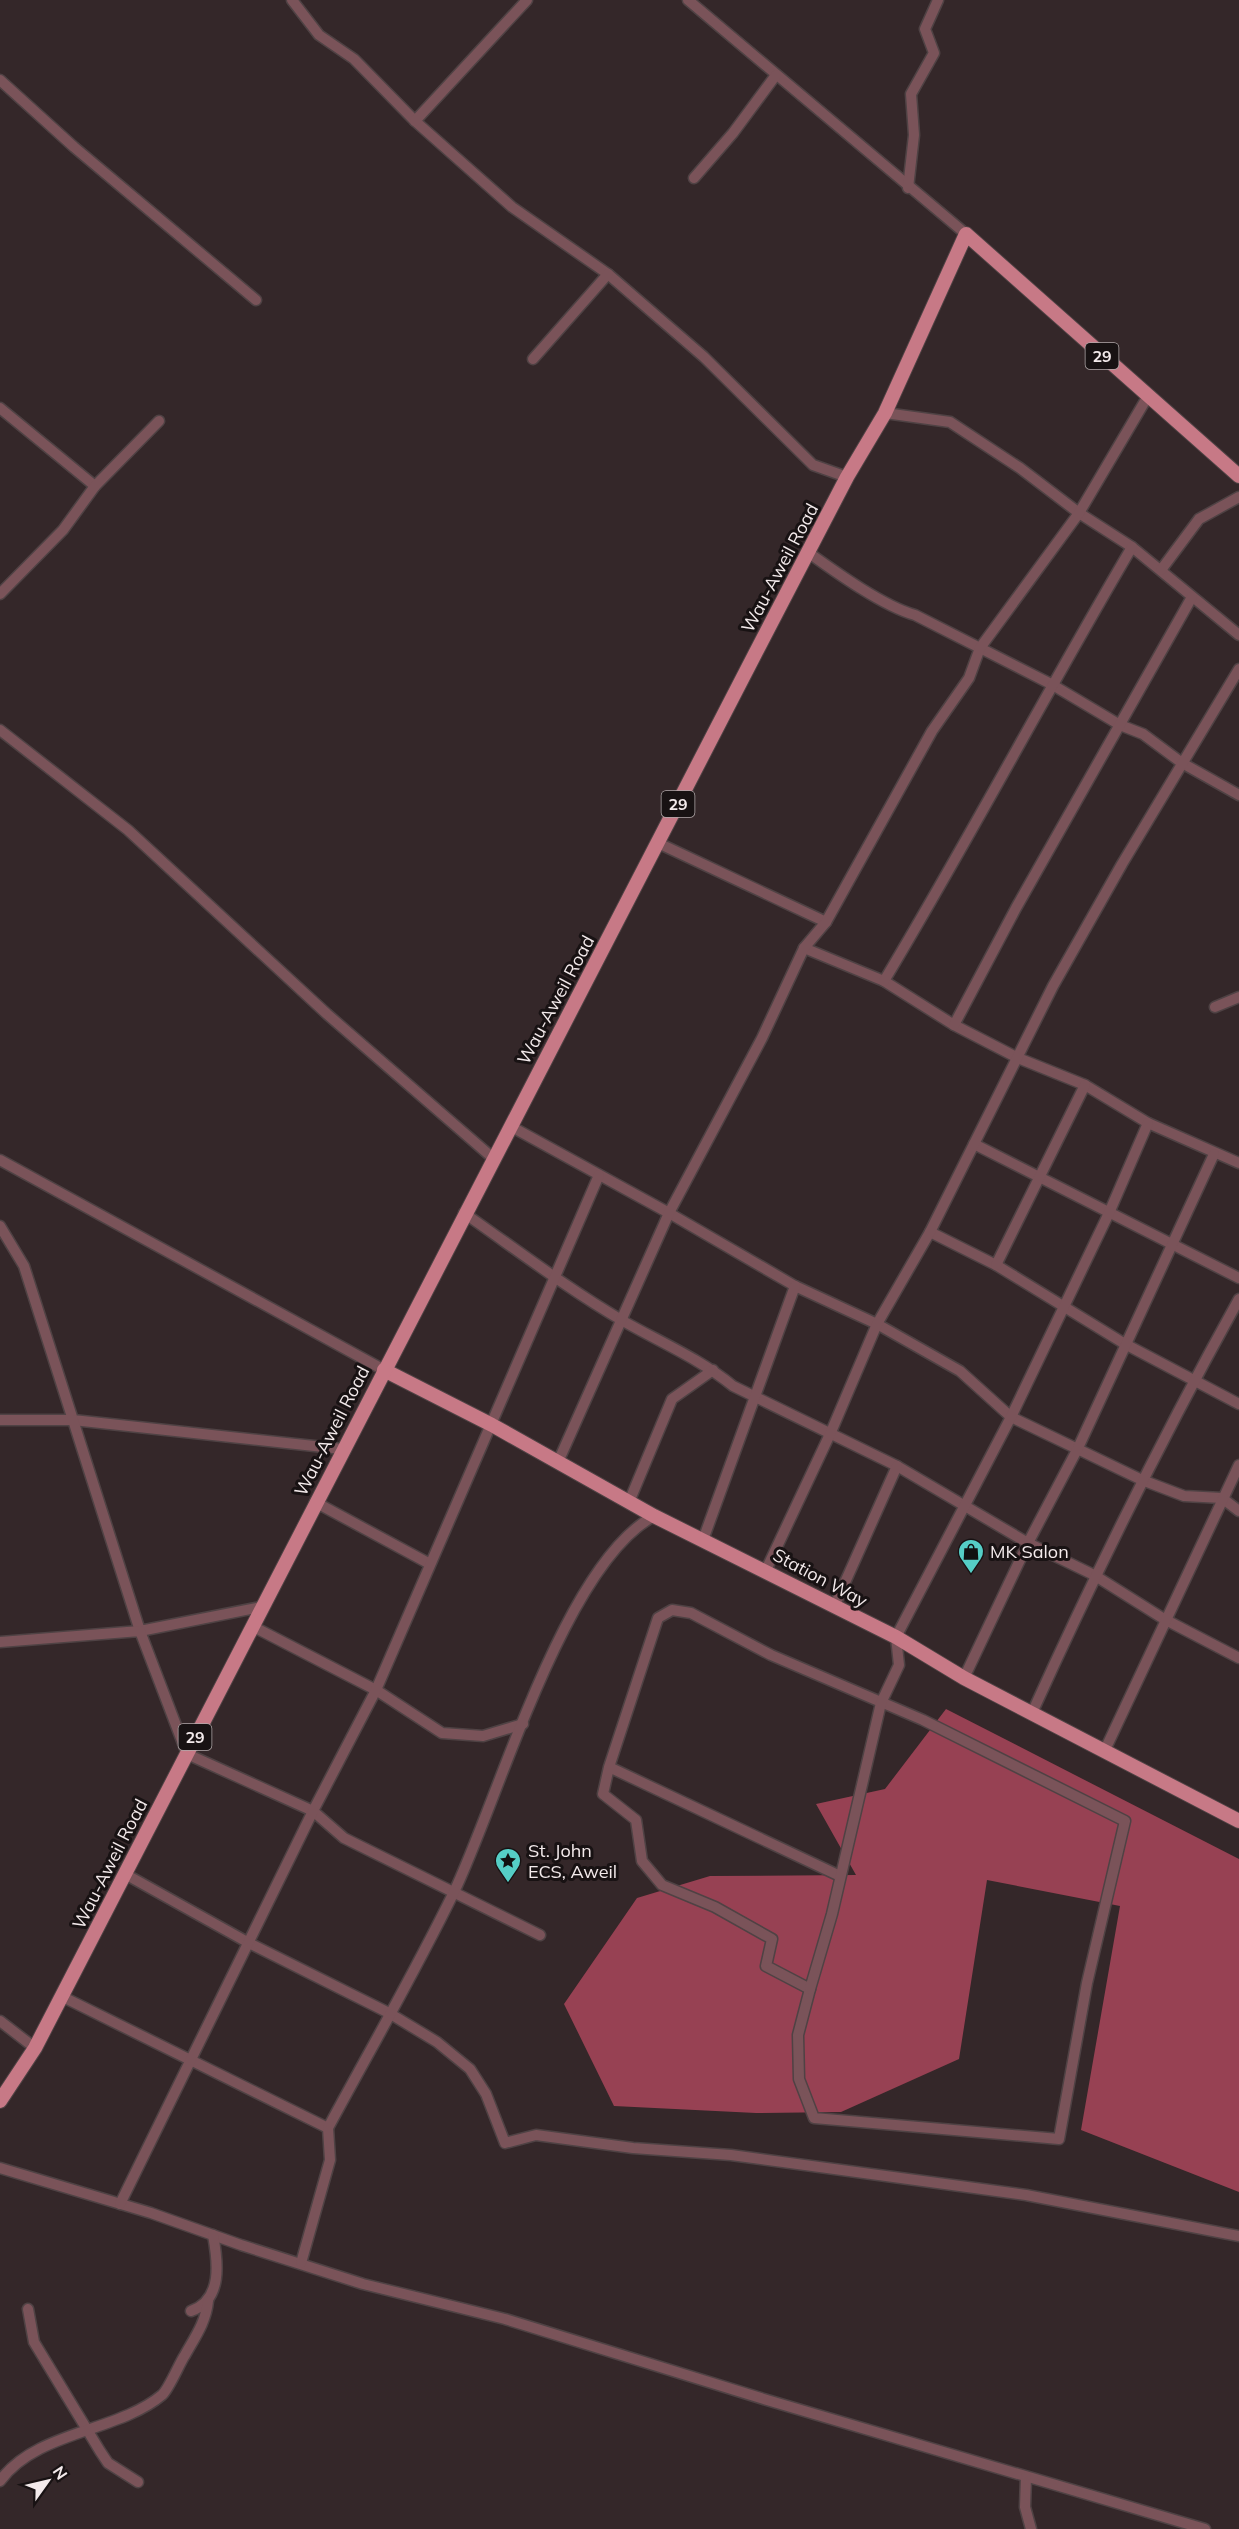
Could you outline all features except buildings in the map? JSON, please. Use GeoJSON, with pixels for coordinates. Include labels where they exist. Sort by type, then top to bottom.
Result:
{"type":"FeatureCollection","features":[{"type":"Feature","properties":{"kind":"main road","name":"29"},"geometry":{"type":"LineString","coordinates":[[966,234],[1239,476]]}},
{"type":"Feature","properties":{"kind":"main road","name":"Wau-Aweil Road"},"geometry":{"type":"LineString","coordinates":[[0,2101],[35,2048],[342,1449],[847,477],[885,413],[966,234]]}},
{"type":"Feature","properties":{"kind":"main road","name":"Station Way"},"geometry":{"type":"LineString","coordinates":[[384,1370],[492,1425],[654,1516],[896,1637],[964,1678],[1104,1752],[1238,1816]]}},
{"type":"Feature","properties":{"kind":"street"},"geometry":{"type":"LineString","coordinates":[[292,0],[319,35],[354,59],[416,121],[512,207],[608,274],[705,357],[813,465],[847,477]]}},
{"type":"Feature","properties":{"kind":"street"},"geometry":{"type":"LineString","coordinates":[[416,121],[527,0]]}},
{"type":"Feature","properties":{"kind":"street"},"geometry":{"type":"LineString","coordinates":[[688,0],[908,188],[966,234]]}},
{"type":"Feature","properties":{"kind":"street"},"geometry":{"type":"LineString","coordinates":[[908,188],[914,135],[911,94],[934,53],[926,29],[938,0]]}},
{"type":"Feature","properties":{"kind":"street"},"geometry":{"type":"LineString","coordinates":[[694,178],[733,133],[776,75]]}},
{"type":"Feature","properties":{"kind":"street"},"geometry":{"type":"LineString","coordinates":[[0,80],[74,147],[256,300]]}},
{"type":"Feature","properties":{"kind":"street"},"geometry":{"type":"LineString","coordinates":[[533,359],[608,274]]}},
{"type":"Feature","properties":{"kind":"street"},"geometry":{"type":"LineString","coordinates":[[558,1462],[669,1213],[762,1038],[804,948],[826,922],[932,731],[969,678],[980,648],[1079,513],[1148,396]]}},
{"type":"Feature","properties":{"kind":"street"},"geometry":{"type":"LineString","coordinates":[[0,408],[94,486]]}},
{"type":"Feature","properties":{"kind":"street"},"geometry":{"type":"LineString","coordinates":[[885,413],[950,422],[1020,468],[1079,513],[1132,547],[1239,635]]}},
{"type":"Feature","properties":{"kind":"street"},"geometry":{"type":"LineString","coordinates":[[0,594],[63,530],[94,486],[159,421]]}},
{"type":"Feature","properties":{"kind":"street"},"geometry":{"type":"LineString","coordinates":[[1161,570],[1199,519],[1239,497]]}},
{"type":"Feature","properties":{"kind":"street"},"geometry":{"type":"LineString","coordinates":[[884,981],[951,870],[1051,684],[1132,547]]}},
{"type":"Feature","properties":{"kind":"street"},"geometry":{"type":"LineString","coordinates":[[809,553],[842,577],[899,610],[915,615],[1051,684],[1120,725],[1143,734],[1182,763],[1239,795]]}},
{"type":"Feature","properties":{"kind":"street"},"geometry":{"type":"LineString","coordinates":[[954,1025],[1016,908],[1192,597]]}},
{"type":"Feature","properties":{"kind":"street"},"geometry":{"type":"LineString","coordinates":[[766,1570],[831,1432],[877,1324],[930,1232],[1081,937],[1239,669]]}},
{"type":"Feature","properties":{"kind":"street"},"geometry":{"type":"LineString","coordinates":[[0,730],[128,830],[327,1014],[494,1159]]}},
{"type":"Feature","properties":{"kind":"street"},"geometry":{"type":"LineString","coordinates":[[658,843],[826,922]]}},
{"type":"Feature","properties":{"kind":"street"},"geometry":{"type":"LineString","coordinates":[[804,948],[884,981],[954,1025],[1018,1058],[1085,1085],[1148,1123],[1239,1164]]}},
{"type":"Feature","properties":{"kind":"street"},"geometry":{"type":"LineString","coordinates":[[1215,1007],[1239,997]]}},
{"type":"Feature","properties":{"kind":"street"},"geometry":{"type":"LineString","coordinates":[[996,1264],[1041,1178],[1085,1085]]}},
{"type":"Feature","properties":{"kind":"street"},"geometry":{"type":"LineString","coordinates":[[810,1989],[766,1966],[772,1939],[714,1907],[662,1885],[642,1861],[636,1821],[603,1794],[609,1767],[658,1618],[672,1610],[691,1613],[771,1655],[881,1702],[1125,1821],[1087,1983],[1059,2139],[814,2118],[799,2079],[798,2035],[840,1876],[881,1702],[899,1665],[896,1637],[1011,1417],[1148,1123]]}},
{"type":"Feature","properties":{"kind":"street"},"geometry":{"type":"LineString","coordinates":[[510,1126],[669,1213],[795,1286],[877,1324],[960,1371],[1011,1417],[1142,1480],[1184,1496],[1222,1498],[1239,1511]]}},
{"type":"Feature","properties":{"kind":"street"},"geometry":{"type":"LineString","coordinates":[[974,1144],[1239,1278]]}},
{"type":"Feature","properties":{"kind":"street"},"geometry":{"type":"LineString","coordinates":[[964,1678],[1028,1543],[1078,1448],[1214,1154]]}},
{"type":"Feature","properties":{"kind":"street"},"geometry":{"type":"LineString","coordinates":[[0,1160],[384,1370]]}},
{"type":"Feature","properties":{"kind":"street"},"geometry":{"type":"LineString","coordinates":[[120,2204],[313,1811],[376,1690],[599,1175]]}},
{"type":"Feature","properties":{"kind":"street"},"geometry":{"type":"LineString","coordinates":[[465,1213],[556,1278],[622,1320],[714,1370],[734,1386],[897,1466],[1028,1543],[1094,1575],[1164,1619],[1239,1658]]}},
{"type":"Feature","properties":{"kind":"street"},"geometry":{"type":"LineString","coordinates":[[0,1226],[24,1266],[140,1631],[187,1754],[313,1811],[344,1838],[540,1935]]}},
{"type":"Feature","properties":{"kind":"street"},"geometry":{"type":"LineString","coordinates":[[930,1232],[996,1264],[1063,1308],[1125,1344],[1239,1404]]}},
{"type":"Feature","properties":{"kind":"street"},"geometry":{"type":"LineString","coordinates":[[703,1540],[795,1286]]}},
{"type":"Feature","properties":{"kind":"street"},"geometry":{"type":"LineString","coordinates":[[1032,1713],[1094,1575],[1194,1380],[1239,1299]]}},
{"type":"Feature","properties":{"kind":"street"},"geometry":{"type":"LineString","coordinates":[[629,1502],[672,1399],[714,1370]]}},
{"type":"Feature","properties":{"kind":"street"},"geometry":{"type":"LineString","coordinates":[[0,1420],[73,1420],[342,1449]]}},
{"type":"Feature","properties":{"kind":"street"},"geometry":{"type":"LineString","coordinates":[[1104,1752],[1164,1619],[1239,1465]]}},
{"type":"Feature","properties":{"kind":"street"},"geometry":{"type":"LineString","coordinates":[[834,1607],[897,1466]]}},
{"type":"Feature","properties":{"kind":"street"},"geometry":{"type":"LineString","coordinates":[[315,1502],[430,1564]]}},
{"type":"Feature","properties":{"kind":"street"},"geometry":{"type":"LineString","coordinates":[[301,2264],[330,2160],[328,2128],[454,1891],[558,1642],[601,1566],[643,1522],[654,1516]]}},
{"type":"Feature","properties":{"kind":"street"},"geometry":{"type":"LineString","coordinates":[[0,1642],[140,1631],[261,1607]]}},
{"type":"Feature","properties":{"kind":"street"},"geometry":{"type":"LineString","coordinates":[[252,1626],[376,1690],[442,1733],[483,1736],[523,1724]]}},
{"type":"Feature","properties":{"kind":"street"},"geometry":{"type":"LineString","coordinates":[[609,1767],[840,1876]]}},
{"type":"Feature","properties":{"kind":"street"},"geometry":{"type":"LineString","coordinates":[[125,1874],[249,1943],[389,2013],[437,2042],[470,2069],[486,2094],[505,2143],[536,2135],[633,2148],[731,2155],[1026,2195],[1239,2236]]}},
{"type":"Feature","properties":{"kind":"street"},"geometry":{"type":"LineString","coordinates":[[62,1996],[328,2128]]}},
{"type":"Feature","properties":{"kind":"street"},"geometry":{"type":"LineString","coordinates":[[0,2021],[35,2048]]}},
{"type":"Feature","properties":{"kind":"street"},"geometry":{"type":"LineString","coordinates":[[0,2168],[120,2204],[363,2283],[566,2337],[1205,2529]]}},
{"type":"Feature","properties":{"kind":"street"},"geometry":{"type":"LineString","coordinates":[[0,2481],[8,2470],[56,2441],[125,2416],[164,2394],[202,2326],[217,2278],[213,2235]]}},
{"type":"Feature","properties":{"kind":"street"},"geometry":{"type":"LineString","coordinates":[[191,2311],[208,2301]]}},
{"type":"Feature","properties":{"kind":"street"},"geometry":{"type":"LineString","coordinates":[[28,2309],[34,2342],[87,2430],[108,2463],[138,2482]]}},
{"type":"Feature","properties":{"kind":"street"},"geometry":{"type":"LineString","coordinates":[[1026,2477],[1025,2507],[1031,2529]]}},
{"type":"Feature","properties":{"kind":"shaded area"},"geometry":{"type":"Polygon","coordinates":[[[946,1709],[1239,1859],[1239,2192],[1081,2130],[1120,1906],[987,1880],[959,2059],[841,2112],[756,2113],[614,2106],[564,2004],[637,1898],[710,1876],[856,1875],[816,1804],[885,1789],[946,1709]]]}},
{"type":"Feature","properties":{"kind":"place","name":"MK Salon"},"geometry":{"type":"Point","coordinates":[971,1575]}},
{"type":"Feature","properties":{"kind":"place","name":"St. John ECS, Aweil"},"geometry":{"type":"Point","coordinates":[508,1884]}}]}
